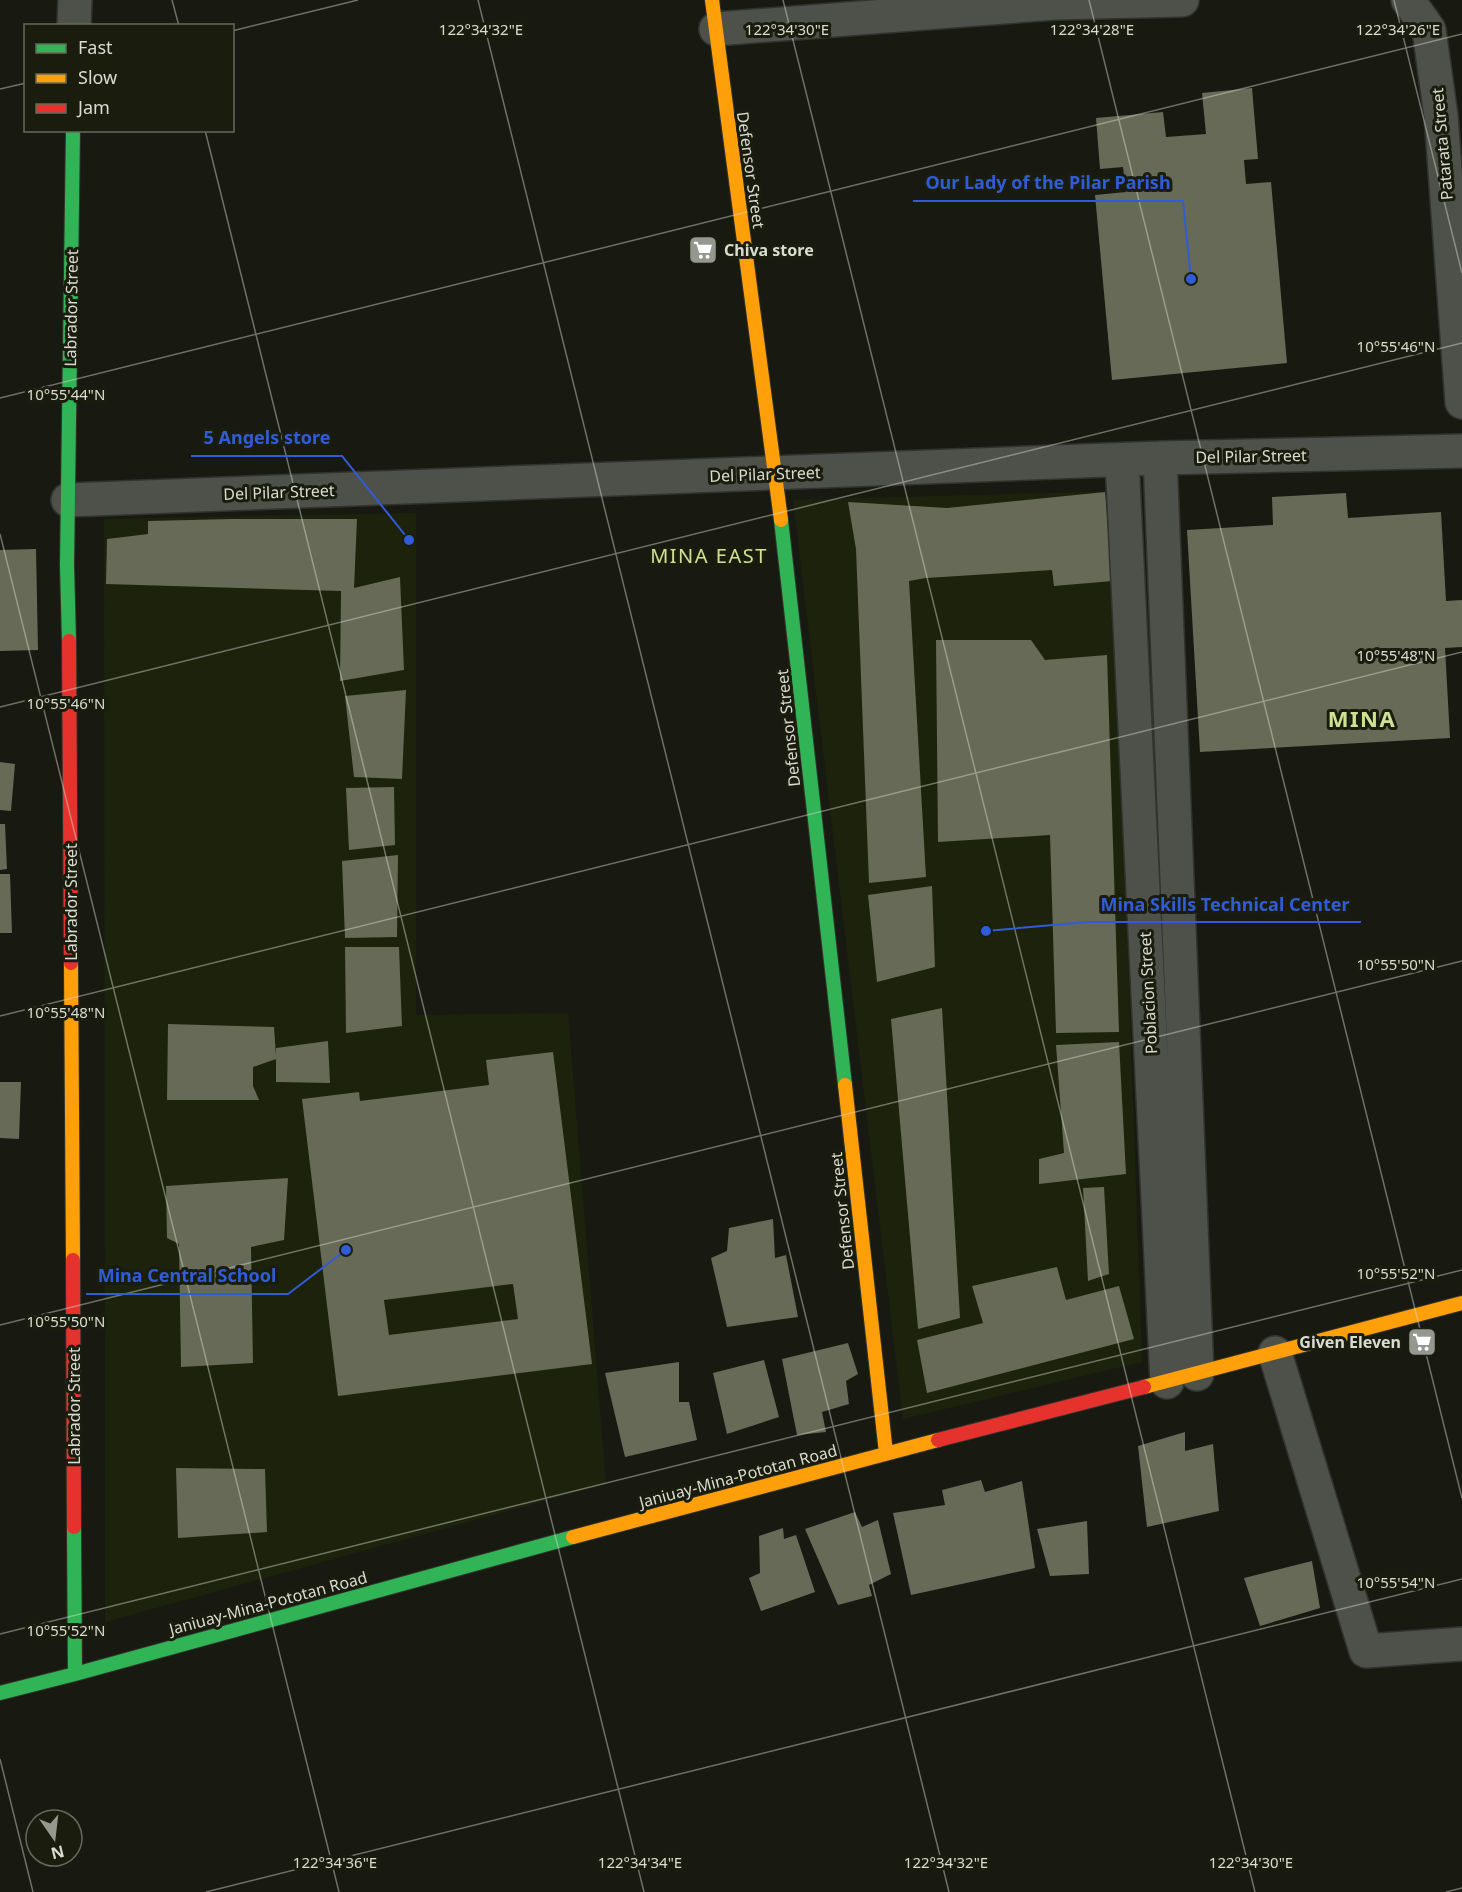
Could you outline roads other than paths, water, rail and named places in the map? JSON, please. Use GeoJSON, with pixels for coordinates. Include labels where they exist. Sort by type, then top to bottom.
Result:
{"type":"FeatureCollection","features":[{"type":"Feature","properties":{"kind":"street"},"geometry":{"type":"LineString","coordinates":[[74,24],[75,0]]}},
{"type":"Feature","properties":{"kind":"street"},"geometry":{"type":"LineString","coordinates":[[714,15],[1055,1],[1182,0]]}},
{"type":"Feature","properties":{"kind":"street","name":"Patarata Street"},"geometry":{"type":"LineString","coordinates":[[1408,0],[1429,30],[1441,116],[1462,402]]}},
{"type":"Feature","properties":{"kind":"street","name":"Defensor Street"},"geometry":{"type":"LineString","coordinates":[[714,15],[776,474],[886,1454]]}},
{"type":"Feature","properties":{"kind":"street","name":"Labrador Street"},"geometry":{"type":"LineString","coordinates":[[73,132],[67,565],[75,1674]]}},
{"type":"Feature","properties":{"kind":"street","name":"Del Pilar Street"},"geometry":{"type":"LineString","coordinates":[[68,500],[1160,458],[1462,451]]}},
{"type":"Feature","properties":{"kind":"street","name":"Poblacion Street"},"geometry":{"type":"LineString","coordinates":[[1160,458],[1182,1378]]}},
{"type":"Feature","properties":{"kind":"street","name":"Poblacion Street"},"geometry":{"type":"LineString","coordinates":[[1122,460],[1182,1378]]}},
{"type":"Feature","properties":{"kind":"street","name":"Janiuay-Mina-Pototan Road"},"geometry":{"type":"LineString","coordinates":[[0,1693],[494,1558],[1462,1303]]}},
{"type":"Feature","properties":{"kind":"street"},"geometry":{"type":"LineString","coordinates":[[1275,1353],[1366,1651],[1462,1644]]}},
{"type":"Feature","properties":{"kind":"place","name":"Chiva store"},"geometry":{"type":"Point","coordinates":[703,250]}},
{"type":"Feature","properties":{"kind":"place","name":"Our Lady of the Pilar Parish"},"geometry":{"type":"Point","coordinates":[1191,279]}},
{"type":"Feature","properties":{"kind":"place","name":"5 Angels store"},"geometry":{"type":"Point","coordinates":[409,540]}},
{"type":"Feature","properties":{"kind":"place","name":"Mina Skills Technical Center"},"geometry":{"type":"Point","coordinates":[986,931]}},
{"type":"Feature","properties":{"kind":"place","name":"Mina Central School"},"geometry":{"type":"Point","coordinates":[346,1250]}},
{"type":"Feature","properties":{"kind":"place","name":"Given Eleven"},"geometry":{"type":"Point","coordinates":[1422,1342]}},
{"type":"Feature","properties":{"kind":"district","name":"MINA EAST"},"geometry":{"type":"Point","coordinates":[709,555]}},
{"type":"Feature","properties":{"kind":"district","name":"MINA"},"geometry":{"type":"Point","coordinates":[1362,718]}}]}
